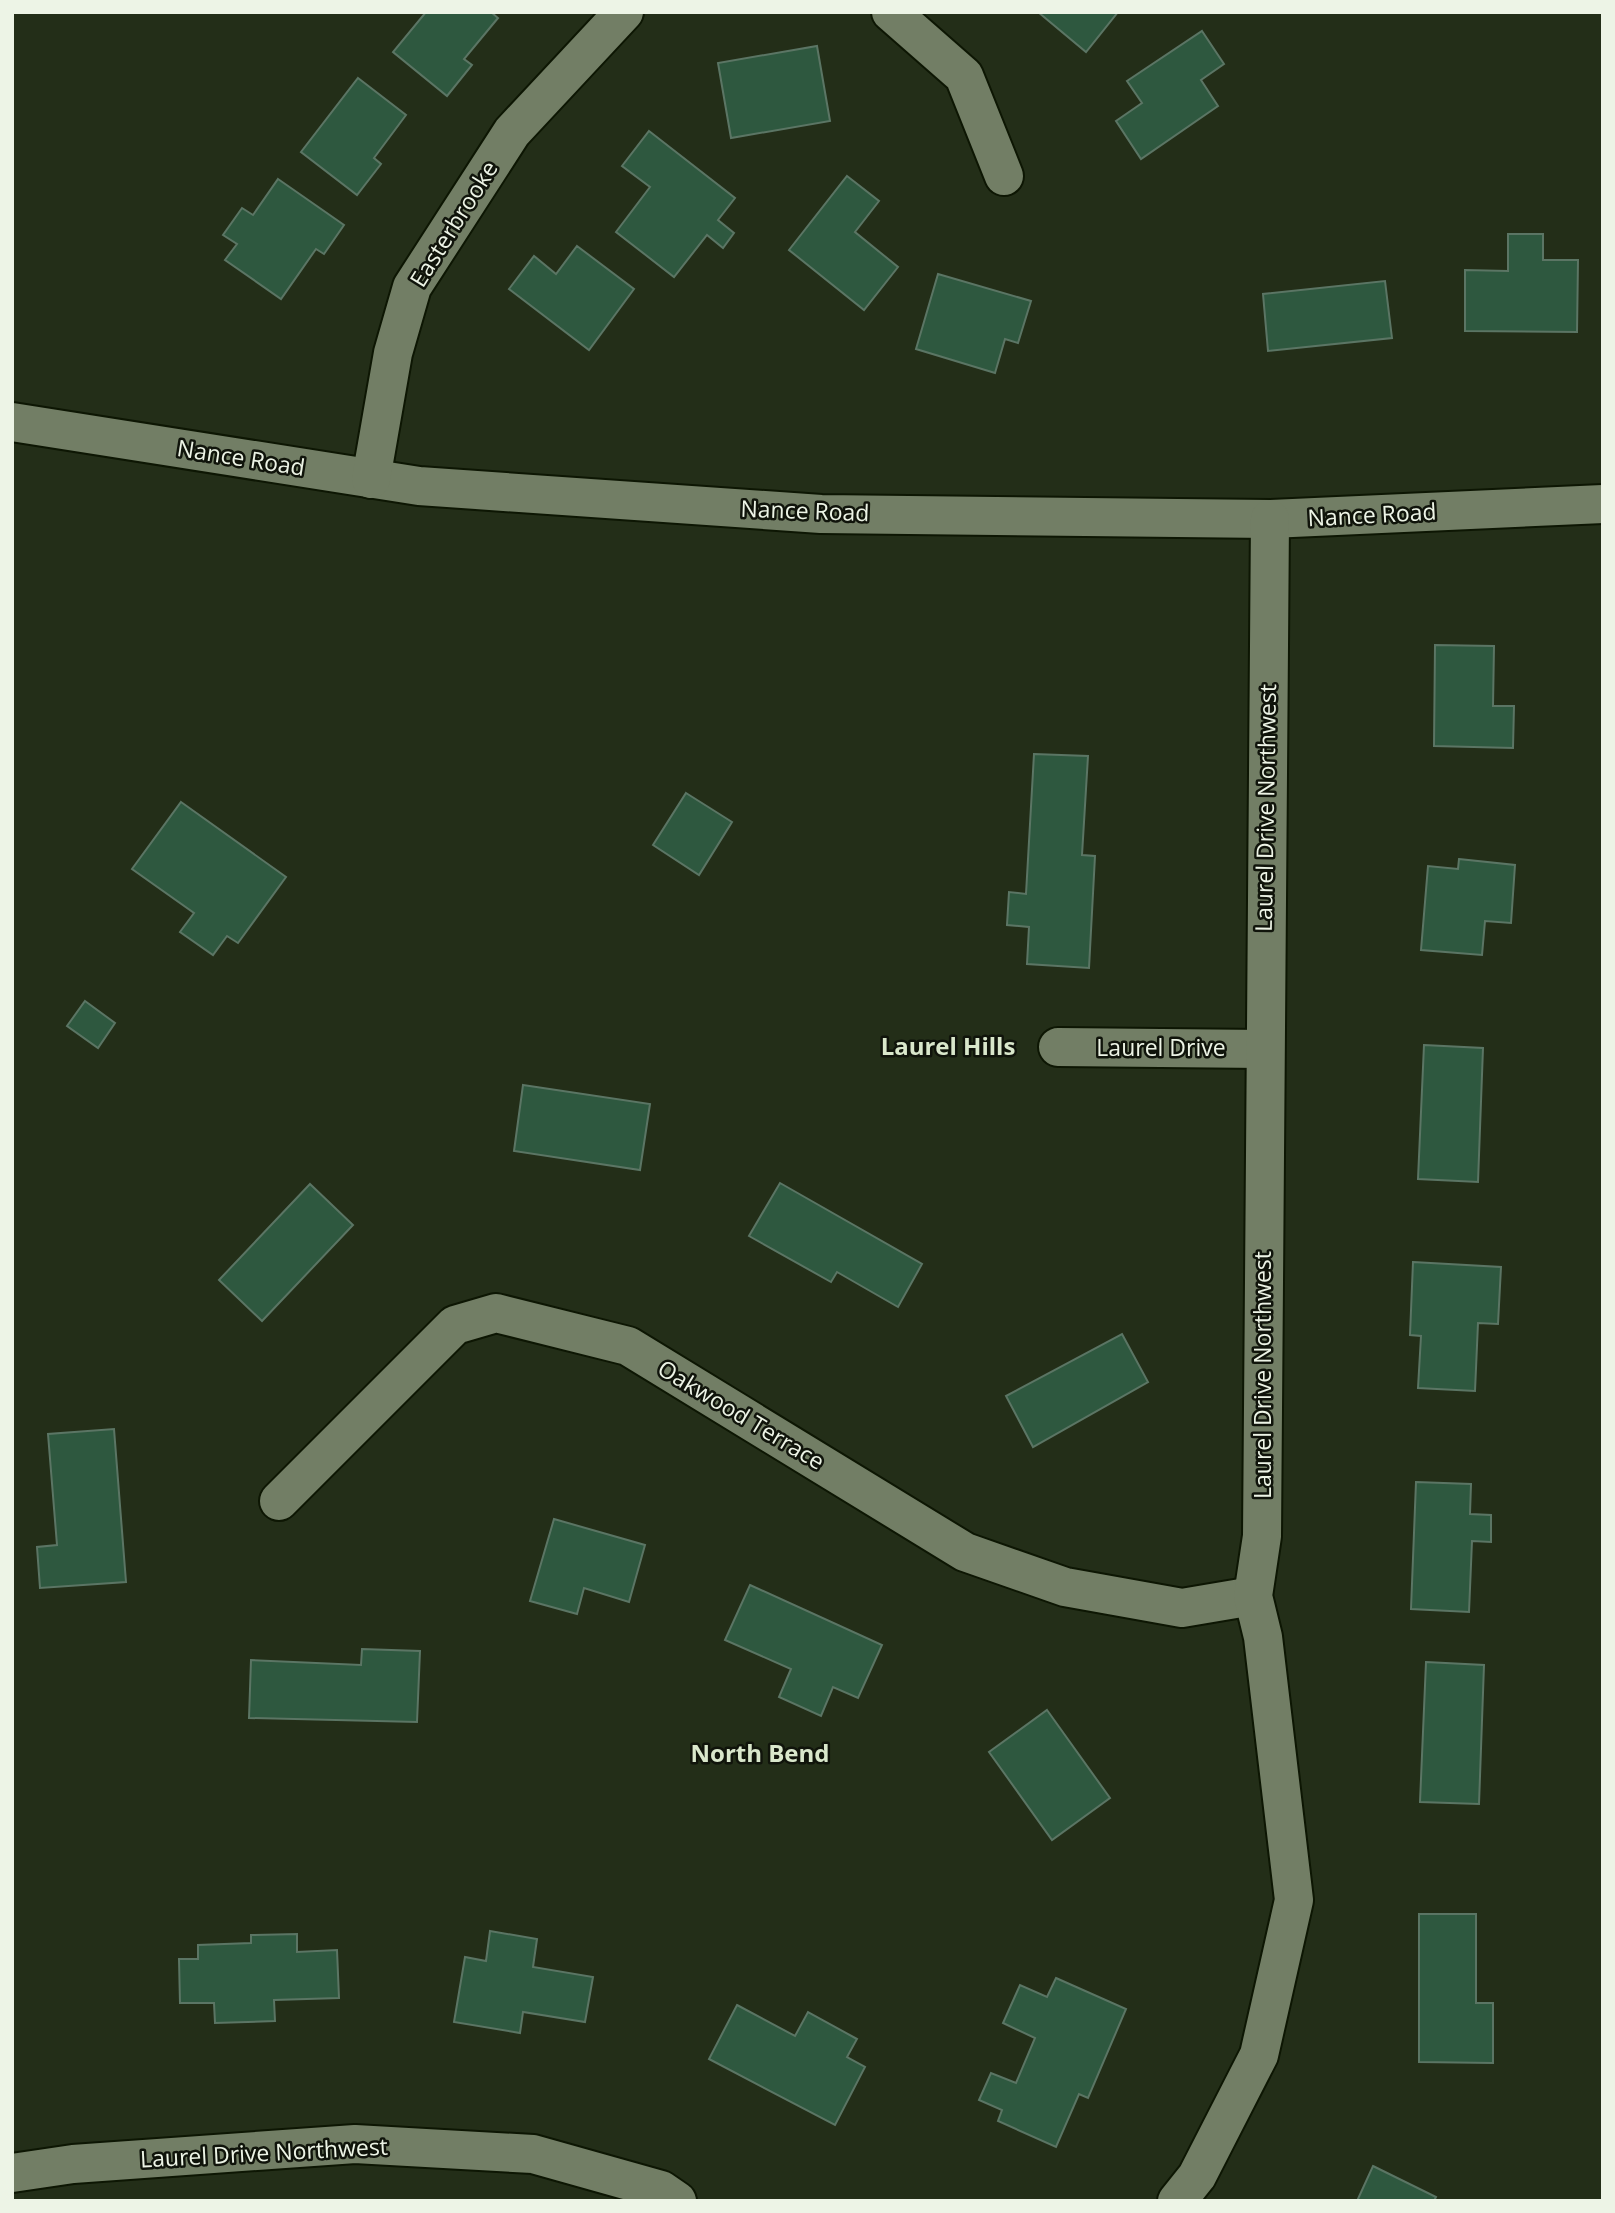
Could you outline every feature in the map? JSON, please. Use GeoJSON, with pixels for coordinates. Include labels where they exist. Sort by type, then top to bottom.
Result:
{"type":"FeatureCollection","features":[{"type":"Feature","properties":{"kind":"street","name":"Easterbrooke"},"geometry":{"type":"LineString","coordinates":[[371,479],[393,354],[412,287],[512,132],[624,12]]}},
{"type":"Feature","properties":{"kind":"street"},"geometry":{"type":"LineString","coordinates":[[891,12],[964,76],[1004,176]]}},
{"type":"Feature","properties":{"kind":"street","name":"Nance Road"},"geometry":{"type":"LineString","coordinates":[[12,422],[419,486],[821,514],[1270,519],[1603,505]]}},
{"type":"Feature","properties":{"kind":"street","name":"Laurel Drive Northwest"},"geometry":{"type":"LineString","coordinates":[[1177,2201],[1197,2176],[1259,2055],[1294,1900],[1264,1637],[1253,1596],[1262,1536],[1270,519]]}},
{"type":"Feature","properties":{"kind":"street","name":"Laurel Drive"},"geometry":{"type":"LineString","coordinates":[[1058,1047],[1264,1049]]}},
{"type":"Feature","properties":{"kind":"street","name":"Oakwood Terrace"},"geometry":{"type":"LineString","coordinates":[[279,1501],[455,1325],[496,1313],[628,1346],[965,1552],[1065,1587],[1182,1608],[1253,1596]]}},
{"type":"Feature","properties":{"kind":"street","name":"Laurel Drive Northwest"},"geometry":{"type":"LineString","coordinates":[[12,2173],[73,2164],[355,2144],[533,2154],[661,2190],[677,2201]]}},
{"type":"Feature","properties":{"kind":"building"},"geometry":{"type":"Polygon","coordinates":[[[426,12],[491,12],[498,18],[464,59],[472,65],[447,96],[393,52],[426,12]]]}},
{"type":"Feature","properties":{"kind":"building"},"geometry":{"type":"Polygon","coordinates":[[[1038,12],[1118,12],[1086,52],[1038,12]]]}},
{"type":"Feature","properties":{"kind":"building"},"geometry":{"type":"Polygon","coordinates":[[[1202,31],[1224,64],[1201,80],[1218,106],[1141,159],[1116,121],[1142,103],[1127,81],[1202,31]]]}},
{"type":"Feature","properties":{"kind":"building"},"geometry":{"type":"Polygon","coordinates":[[[817,46],[830,121],[731,138],[718,63],[817,46]]]}},
{"type":"Feature","properties":{"kind":"building"},"geometry":{"type":"Polygon","coordinates":[[[358,78],[406,115],[374,158],[381,164],[357,195],[301,152],[358,78]]]}},
{"type":"Feature","properties":{"kind":"building"},"geometry":{"type":"Polygon","coordinates":[[[649,131],[735,198],[718,220],[734,233],[723,248],[707,235],[674,277],[616,232],[650,187],[622,166],[649,131]]]}},
{"type":"Feature","properties":{"kind":"building"},"geometry":{"type":"Polygon","coordinates":[[[847,176],[879,201],[855,232],[898,267],[864,310],[789,250],[847,176]]]}},
{"type":"Feature","properties":{"kind":"building"},"geometry":{"type":"Polygon","coordinates":[[[278,179],[344,225],[324,254],[316,249],[281,299],[225,260],[237,244],[223,235],[242,208],[253,215],[278,179]]]}},
{"type":"Feature","properties":{"kind":"building"},"geometry":{"type":"Polygon","coordinates":[[[1508,234],[1543,234],[1543,260],[1578,260],[1577,332],[1465,331],[1465,270],[1508,271],[1508,234]]]}},
{"type":"Feature","properties":{"kind":"building"},"geometry":{"type":"Polygon","coordinates":[[[577,246],[634,289],[589,350],[509,289],[534,256],[556,274],[577,246]]]}},
{"type":"Feature","properties":{"kind":"building"},"geometry":{"type":"Polygon","coordinates":[[[938,274],[1031,301],[1018,343],[1005,339],[995,373],[916,349],[938,274]]]}},
{"type":"Feature","properties":{"kind":"building"},"geometry":{"type":"Polygon","coordinates":[[[1385,281],[1392,338],[1268,351],[1263,294],[1385,281]]]}},
{"type":"Feature","properties":{"kind":"building"},"geometry":{"type":"Polygon","coordinates":[[[1435,645],[1494,646],[1493,706],[1514,706],[1513,748],[1434,746],[1435,645]]]}},
{"type":"Feature","properties":{"kind":"building"},"geometry":{"type":"Polygon","coordinates":[[[1034,754],[1088,756],[1082,855],[1095,856],[1089,968],[1027,964],[1029,927],[1007,925],[1009,892],[1026,894],[1034,754]]]}},
{"type":"Feature","properties":{"kind":"building"},"geometry":{"type":"Polygon","coordinates":[[[686,793],[732,822],[699,875],[653,845],[686,793]]]}},
{"type":"Feature","properties":{"kind":"building"},"geometry":{"type":"Polygon","coordinates":[[[181,802],[286,877],[238,943],[227,936],[213,955],[180,932],[194,913],[132,869],[181,802]]]}},
{"type":"Feature","properties":{"kind":"building"},"geometry":{"type":"Polygon","coordinates":[[[1459,859],[1515,865],[1511,923],[1485,921],[1482,955],[1421,950],[1428,866],[1458,869],[1459,859]]]}},
{"type":"Feature","properties":{"kind":"building"},"geometry":{"type":"Polygon","coordinates":[[[85,1001],[115,1023],[98,1048],[67,1026],[85,1001]]]}},
{"type":"Feature","properties":{"kind":"building"},"geometry":{"type":"Polygon","coordinates":[[[1424,1045],[1483,1048],[1478,1182],[1418,1179],[1424,1045]]]}},
{"type":"Feature","properties":{"kind":"building"},"geometry":{"type":"Polygon","coordinates":[[[523,1085],[650,1104],[640,1170],[514,1151],[523,1085]]]}},
{"type":"Feature","properties":{"kind":"building"},"geometry":{"type":"Polygon","coordinates":[[[780,1183],[922,1264],[898,1307],[837,1272],[831,1282],[749,1236],[780,1183]]]}},
{"type":"Feature","properties":{"kind":"building"},"geometry":{"type":"Polygon","coordinates":[[[310,1184],[353,1225],[262,1321],[219,1280],[310,1184]]]}},
{"type":"Feature","properties":{"kind":"building"},"geometry":{"type":"Polygon","coordinates":[[[1413,1262],[1501,1267],[1498,1324],[1478,1323],[1475,1391],[1418,1388],[1421,1336],[1410,1335],[1413,1262]]]}},
{"type":"Feature","properties":{"kind":"building"},"geometry":{"type":"Polygon","coordinates":[[[1122,1334],[1148,1382],[1033,1447],[1006,1396],[1122,1334]]]}},
{"type":"Feature","properties":{"kind":"building"},"geometry":{"type":"Polygon","coordinates":[[[114,1429],[126,1582],[40,1588],[37,1547],[57,1545],[48,1434],[114,1429]]]}},
{"type":"Feature","properties":{"kind":"building"},"geometry":{"type":"Polygon","coordinates":[[[1416,1482],[1471,1484],[1470,1514],[1491,1515],[1491,1542],[1472,1541],[1469,1612],[1411,1609],[1416,1482]]]}},
{"type":"Feature","properties":{"kind":"building"},"geometry":{"type":"Polygon","coordinates":[[[554,1519],[645,1545],[629,1602],[584,1588],[577,1614],[530,1601],[554,1519]]]}},
{"type":"Feature","properties":{"kind":"building"},"geometry":{"type":"Polygon","coordinates":[[[750,1585],[882,1645],[858,1698],[833,1687],[821,1716],[779,1697],[791,1669],[725,1640],[750,1585]]]}},
{"type":"Feature","properties":{"kind":"building"},"geometry":{"type":"Polygon","coordinates":[[[362,1649],[420,1651],[417,1722],[249,1718],[251,1660],[361,1665],[362,1649]]]}},
{"type":"Feature","properties":{"kind":"building"},"geometry":{"type":"Polygon","coordinates":[[[1426,1662],[1484,1665],[1479,1804],[1420,1802],[1426,1662]]]}},
{"type":"Feature","properties":{"kind":"building"},"geometry":{"type":"Polygon","coordinates":[[[1047,1710],[1110,1798],[1052,1840],[989,1752],[1047,1710]]]}},
{"type":"Feature","properties":{"kind":"building"},"geometry":{"type":"Polygon","coordinates":[[[1419,1914],[1476,1914],[1476,2003],[1493,2003],[1493,2063],[1419,2062],[1419,1914]]]}},
{"type":"Feature","properties":{"kind":"building"},"geometry":{"type":"Polygon","coordinates":[[[490,1931],[537,1939],[533,1967],[593,1977],[585,2022],[523,2012],[520,2033],[454,2022],[465,1957],[486,1961],[490,1931]]]}},
{"type":"Feature","properties":{"kind":"building"},"geometry":{"type":"Polygon","coordinates":[[[297,1934],[297,1952],[337,1950],[339,1998],[274,2000],[275,2021],[215,2023],[214,2003],[180,2003],[179,1959],[198,1959],[198,1945],[251,1943],[251,1935],[297,1934]]]}},
{"type":"Feature","properties":{"kind":"building"},"geometry":{"type":"Polygon","coordinates":[[[1056,1978],[1126,2009],[1088,2098],[1079,2094],[1056,2147],[998,2121],[1002,2110],[979,2100],[991,2073],[1016,2083],[1035,2038],[1003,2023],[1020,1985],[1047,1997],[1056,1978]]]}},
{"type":"Feature","properties":{"kind":"building"},"geometry":{"type":"Polygon","coordinates":[[[737,2005],[795,2036],[808,2012],[857,2039],[847,2057],[865,2067],[835,2125],[709,2059],[737,2005]]]}},
{"type":"Feature","properties":{"kind":"building"},"geometry":{"type":"Polygon","coordinates":[[[1373,2166],[1436,2197],[1434,2201],[1357,2201],[1373,2166]]]}},
{"type":"Feature","properties":{"kind":"district","name":"Laurel Hills"},"geometry":{"type":"Point","coordinates":[948,1047]}},
{"type":"Feature","properties":{"kind":"district","name":"North Bend"},"geometry":{"type":"Point","coordinates":[760,1754]}}]}
